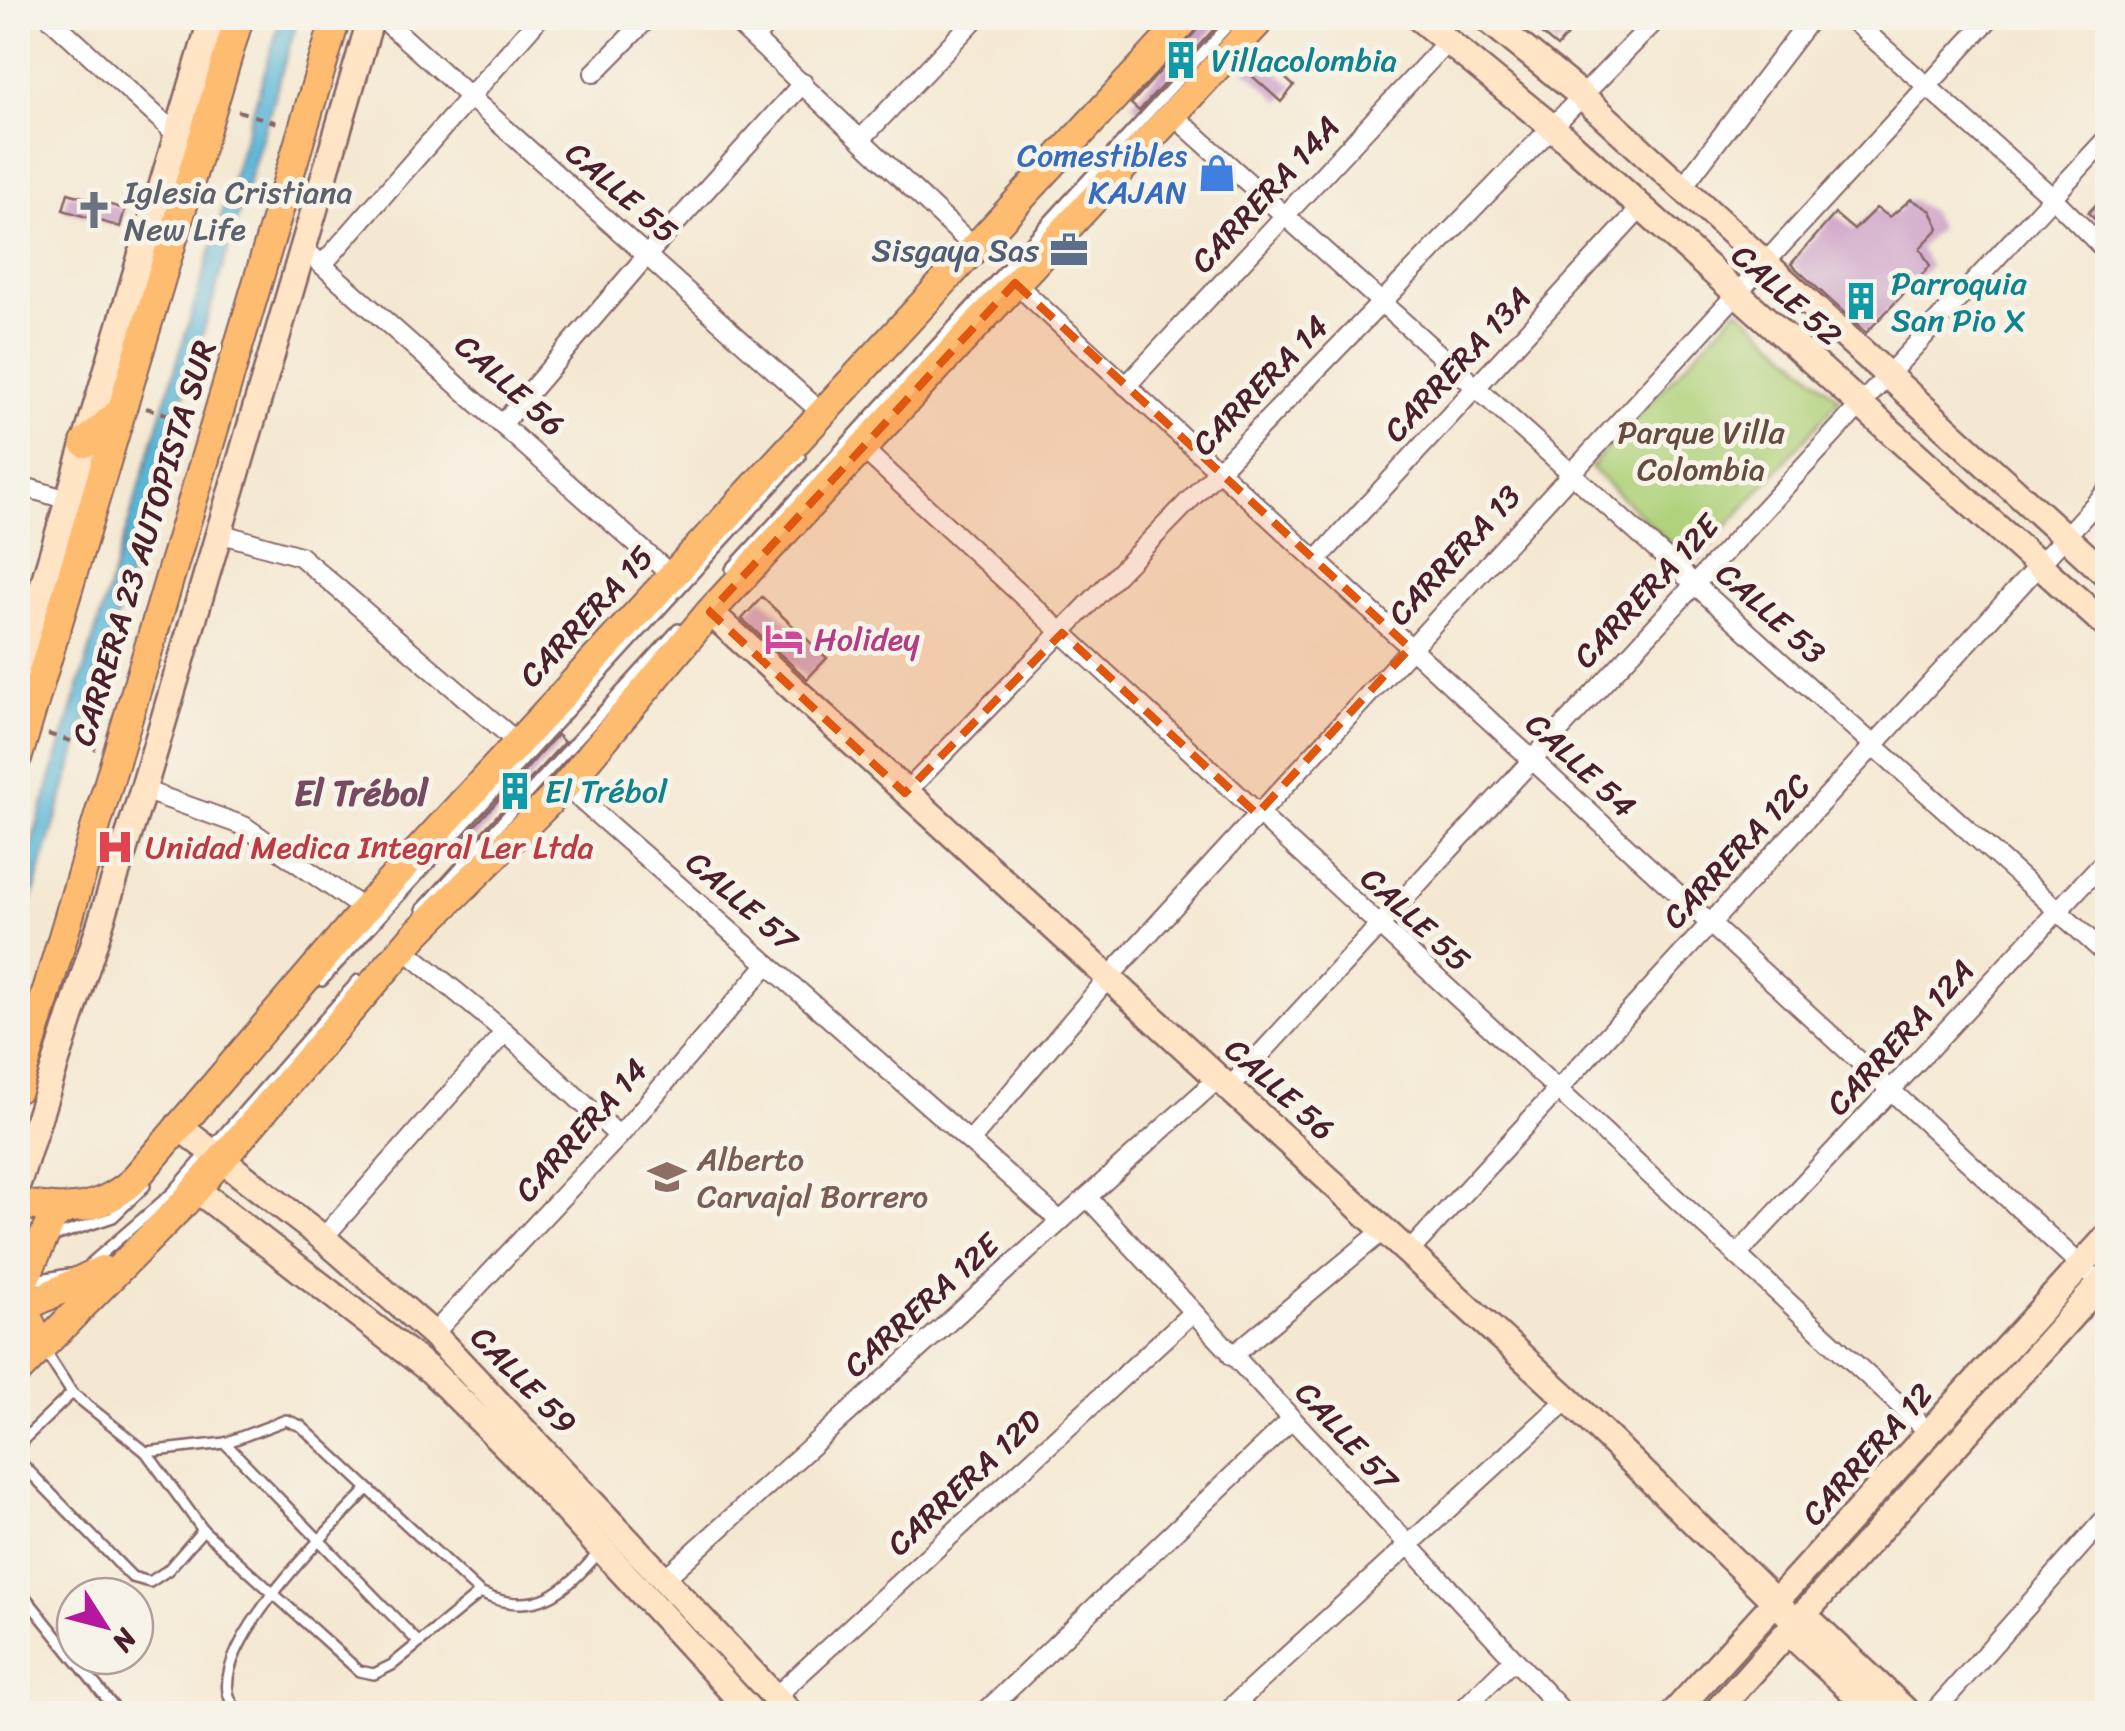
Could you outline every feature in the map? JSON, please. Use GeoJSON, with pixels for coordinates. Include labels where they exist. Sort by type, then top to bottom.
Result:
{"type":"FeatureCollection","features":[{"type":"Feature","properties":{"kind":"main road","name":"CARRERA 23 AUTOPISTA SUR"},"geometry":{"type":"LineString","coordinates":[[18,756],[239,18]]}},
{"type":"Feature","properties":{"kind":"main road","name":"CARRERA 23 AUTOPISTA SUR"},"geometry":{"type":"LineString","coordinates":[[18,1088],[336,18]]}},
{"type":"Feature","properties":{"kind":"main road","name":"CARRERA 15"},"geometry":{"type":"LineString","coordinates":[[18,1371],[196,1189],[198,1143],[365,910],[1186,18]]}},
{"type":"Feature","properties":{"kind":"main road","name":"CARRERA 15"},"geometry":{"type":"LineString","coordinates":[[18,1203],[64,1210],[89,1207],[121,1192],[198,1143],[398,944],[565,786],[702,612],[862,448],[1262,18]]}},
{"type":"Feature","properties":{"kind":"main road"},"geometry":{"type":"LineString","coordinates":[[85,443],[121,411]]}},
{"type":"Feature","properties":{"kind":"main road"},"geometry":{"type":"LineString","coordinates":[[67,504],[80,549]]}},
{"type":"Feature","properties":{"kind":"main road"},"geometry":{"type":"LineString","coordinates":[[42,1346],[19,1296],[30,1241],[51,1216],[64,1210]]}},
{"type":"Feature","properties":{"kind":"main road"},"geometry":{"type":"LineString","coordinates":[[19,1296],[130,1254]]}},
{"type":"Feature","properties":{"kind":"street"},"geometry":{"type":"LineString","coordinates":[[50,18],[177,135]]}},
{"type":"Feature","properties":{"kind":"street"},"geometry":{"type":"LineString","coordinates":[[18,669],[212,18]]}},
{"type":"Feature","properties":{"kind":"street"},"geometry":{"type":"LineString","coordinates":[[18,1182],[142,790],[218,533],[313,256],[371,18]]}},
{"type":"Feature","properties":{"kind":"street","name":"CALLE 55"},"geometry":{"type":"LineString","coordinates":[[382,18],[822,413]]}},
{"type":"Feature","properties":{"kind":"street"},"geometry":{"type":"LineString","coordinates":[[313,256],[469,98],[539,18]]}},
{"type":"Feature","properties":{"kind":"street"},"geometry":{"type":"LineString","coordinates":[[594,73],[648,18]]}},
{"type":"Feature","properties":{"kind":"street"},"geometry":{"type":"LineString","coordinates":[[755,37],[773,18]]}},
{"type":"Feature","properties":{"kind":"street"},"geometry":{"type":"LineString","coordinates":[[861,139],[976,18]]}},
{"type":"Feature","properties":{"kind":"street","name":"CALLE 52"},"geometry":{"type":"LineString","coordinates":[[1418,18],[1552,127],[2108,627]]}},
{"type":"Feature","properties":{"kind":"street","name":"CALLE 52"},"geometry":{"type":"LineString","coordinates":[[1486,18],[1582,96],[2108,576]]}},
{"type":"Feature","properties":{"kind":"street","name":"CARRERA 14"},"geometry":{"type":"LineString","coordinates":[[906,794],[1658,18]]}},
{"type":"Feature","properties":{"kind":"street"},"geometry":{"type":"LineString","coordinates":[[1682,189],[1811,18]]}},
{"type":"Feature","properties":{"kind":"street"},"geometry":{"type":"LineString","coordinates":[[1850,18],[1928,84],[2108,253]]}},
{"type":"Feature","properties":{"kind":"street","name":"CARRERA 13"},"geometry":{"type":"LineString","coordinates":[[970,1141],[1108,977],[1990,18]]}},
{"type":"Feature","properties":{"kind":"street"},"geometry":{"type":"LineString","coordinates":[[736,19],[974,248]]}},
{"type":"Feature","properties":{"kind":"street","name":"CARRERA 14A"},"geometry":{"type":"LineString","coordinates":[[1126,386],[1447,42]]}},
{"type":"Feature","properties":{"kind":"street"},"geometry":{"type":"LineString","coordinates":[[504,422],[648,254],[803,84]]}},
{"type":"Feature","properties":{"kind":"street","name":"CALLE 53"},"geometry":{"type":"LineString","coordinates":[[1172,114],[2108,956]]}},
{"type":"Feature","properties":{"kind":"street","name":"CARRERA 12E"},"geometry":{"type":"LineString","coordinates":[[664,1580],[1059,1220],[1225,1082],[1379,926],[2108,137]]}},
{"type":"Feature","properties":{"kind":"street","name":"CARRERA 13A"},"geometry":{"type":"LineString","coordinates":[[1316,561],[1640,208]]}},
{"type":"Feature","properties":{"kind":"street","name":"CALLE 56"},"geometry":{"type":"LineString","coordinates":[[313,256],[504,422],[671,575]]}},
{"type":"Feature","properties":{"kind":"street","name":"CALLE 54"},"geometry":{"type":"LineString","coordinates":[[1015,283],[2099,1279]]}},
{"type":"Feature","properties":{"kind":"street","name":"CALLE 55"},"geometry":{"type":"LineString","coordinates":[[862,448],[1930,1433]]}},
{"type":"Feature","properties":{"kind":"street"},"geometry":{"type":"LineString","coordinates":[[18,485],[67,504]]}},
{"type":"Feature","properties":{"kind":"street","name":"CARRERA 12C"},"geometry":{"type":"LineString","coordinates":[[1409,1252],[2108,490]]}},
{"type":"Feature","properties":{"kind":"street"},"geometry":{"type":"LineString","coordinates":[[218,533],[300,556],[518,742]]}},
{"type":"Feature","properties":{"kind":"street","name":"CALLE 56"},"geometry":{"type":"LineString","coordinates":[[702,612],[1225,1082],[1568,1399],[1775,1602],[1798,1632],[1876,1714]]}},
{"type":"Feature","properties":{"kind":"street","name":"CALLE 57"},"geometry":{"type":"LineString","coordinates":[[565,786],[1059,1220]]}},
{"type":"Feature","properties":{"kind":"street"},"geometry":{"type":"LineString","coordinates":[[142,790],[244,826],[365,910]]}},
{"type":"Feature","properties":{"kind":"street","name":"CARRERA 12A"},"geometry":{"type":"LineString","coordinates":[[1736,1256],[2108,858]]}},
{"type":"Feature","properties":{"kind":"street"},"geometry":{"type":"LineString","coordinates":[[398,944],[505,1032],[618,1136]]}},
{"type":"Feature","properties":{"kind":"street","name":"CARRERA 14"},"geometry":{"type":"LineString","coordinates":[[441,1341],[768,964]]}},
{"type":"Feature","properties":{"kind":"street"},"geometry":{"type":"LineString","coordinates":[[323,1238],[505,1032]]}},
{"type":"Feature","properties":{"kind":"street","name":"CALLE 59"},"geometry":{"type":"LineString","coordinates":[[198,1143],[323,1238],[441,1341],[783,1705]]}},
{"type":"Feature","properties":{"kind":"street","name":"CALLE 59"},"geometry":{"type":"LineString","coordinates":[[196,1189],[431,1371],[753,1714]]}},
{"type":"Feature","properties":{"kind":"street","name":"CALLE 57"},"geometry":{"type":"LineString","coordinates":[[1087,1197],[1565,1714]]}},
{"type":"Feature","properties":{"kind":"street"},"geometry":{"type":"LineString","coordinates":[[1232,1356],[1384,1230]]}},
{"type":"Feature","properties":{"kind":"street","name":"CARRERA 12"},"geometry":{"type":"LineString","coordinates":[[1714,1714],[1798,1632],[2099,1279],[2108,1236]]}},
{"type":"Feature","properties":{"kind":"street","name":"CARRERA 12"},"geometry":{"type":"LineString","coordinates":[[1673,1714],[1930,1433],[2099,1279]]}},
{"type":"Feature","properties":{"kind":"street","name":"CARRERA 12D"},"geometry":{"type":"LineString","coordinates":[[783,1705],[1193,1312]]}},
{"type":"Feature","properties":{"kind":"street"},"geometry":{"type":"LineString","coordinates":[[431,1371],[441,1341]]}},
{"type":"Feature","properties":{"kind":"street"},"geometry":{"type":"LineString","coordinates":[[1224,1714],[1568,1399]]}},
{"type":"Feature","properties":{"kind":"street"},"geometry":{"type":"LineString","coordinates":[[983,1714],[1292,1419]]}},
{"type":"Feature","properties":{"kind":"street"},"geometry":{"type":"LineString","coordinates":[[1932,1714],[2108,1515]]}},
{"type":"Feature","properties":{"kind":"street","name":"CALLE 56"},"geometry":{"type":"LineString","coordinates":[[1798,1632],[1814,1625],[1909,1714]]}},
{"type":"Feature","properties":{"kind":"street"},"geometry":{"type":"LineString","coordinates":[[1458,1714],[1514,1660]]}},
{"type":"Feature","properties":{"kind":"lane"},"geometry":{"type":"LineString","coordinates":[[1111,120],[1205,18]]}},
{"type":"Feature","properties":{"kind":"lane"},"geometry":{"type":"LineString","coordinates":[[702,612],[1235,18]]}},
{"type":"Feature","properties":{"kind":"lane"},"geometry":{"type":"LineString","coordinates":[[310,994],[815,442]]}},
{"type":"Feature","properties":{"kind":"lane"},"geometry":{"type":"LineString","coordinates":[[398,944],[682,625]]}},
{"type":"Feature","properties":{"kind":"lane"},"geometry":{"type":"LineString","coordinates":[[30,1241],[125,1210],[198,1143],[368,968]]}},
{"type":"Feature","properties":{"kind":"lane"},"geometry":{"type":"LineString","coordinates":[[19,1296],[80,1272],[134,1230],[286,1022]]}},
{"type":"Feature","properties":{"kind":"lane"},"geometry":{"type":"LineString","coordinates":[[42,1346],[72,1393],[146,1452],[204,1530],[359,1671],[374,1674],[420,1643],[480,1593]]}},
{"type":"Feature","properties":{"kind":"lane"},"geometry":{"type":"LineString","coordinates":[[72,1393],[24,1440],[18,1452],[21,1463],[132,1577],[150,1582],[168,1570],[204,1530]]}},
{"type":"Feature","properties":{"kind":"lane"},"geometry":{"type":"LineString","coordinates":[[146,1452],[224,1443],[286,1420],[301,1426],[480,1593],[504,1604],[549,1599],[574,1582],[621,1531]]}},
{"type":"Feature","properties":{"kind":"lane"},"geometry":{"type":"LineString","coordinates":[[224,1443],[420,1643]]}},
{"type":"Feature","properties":{"kind":"lane"},"geometry":{"type":"LineString","coordinates":[[237,1714],[227,1690],[236,1655],[272,1590],[368,1489]]}},
{"type":"Feature","properties":{"kind":"lane"},"geometry":{"type":"LineString","coordinates":[[18,1588],[119,1714]]}},
{"type":"Feature","properties":{"kind":"path"},"geometry":{"type":"LineString","coordinates":[[239,112],[284,125]]}},
{"type":"Feature","properties":{"kind":"path"},"geometry":{"type":"LineString","coordinates":[[152,410],[185,420]]}},
{"type":"Feature","properties":{"kind":"path"},"geometry":{"type":"LineString","coordinates":[[54,736],[91,748]]}},
{"type":"Feature","properties":{"kind":"highlighted area"},"geometry":{"type":"Polygon","coordinates":[[[1015,283],[1410,648],[1257,814],[1062,633],[905,793],[710,612],[1015,283]]]}},
{"type":"Feature","properties":{"kind":"green space","name":"Parque Villa Colombia"},"geometry":{"type":"Polygon","coordinates":[[[1738,308],[1840,399],[1693,565],[1590,467],[1738,308]]]}},
{"type":"Feature","properties":{"kind":"water"},"geometry":{"type":"Polygon","coordinates":[[[281,18],[298,18],[18,945],[18,889],[281,18]]]}},
{"type":"Feature","properties":{"kind":"building"},"geometry":{"type":"Polygon","coordinates":[[[1208,18],[1224,18],[1139,111],[1131,104],[1208,18]]]}},
{"type":"Feature","properties":{"kind":"building"},"geometry":{"type":"Polygon","coordinates":[[[1522,18],[1582,18],[1557,47],[1522,18]]]}},
{"type":"Feature","properties":{"kind":"building"},"geometry":{"type":"Polygon","coordinates":[[[1255,51],[1294,86],[1281,102],[1241,66],[1255,51]]]}},
{"type":"Feature","properties":{"kind":"building"},"geometry":{"type":"Polygon","coordinates":[[[2108,192],[2108,231],[2088,213],[2108,192]]]}},
{"type":"Feature","properties":{"kind":"building","name":"Iglesia Cristiana New Life"},"geometry":{"type":"Polygon","coordinates":[[[68,193],[125,209],[120,227],[63,210],[68,193]]]}},
{"type":"Feature","properties":{"kind":"building","name":"Parroquia San Pio X"},"geometry":{"type":"Polygon","coordinates":[[[1911,199],[1931,211],[1939,228],[1920,248],[1930,266],[1866,333],[1791,264],[1835,214],[1854,230],[1876,208],[1890,217],[1911,199]]]}},
{"type":"Feature","properties":{"kind":"building","name":"Holidey"},"geometry":{"type":"Polygon","coordinates":[[[762,597],[827,658],[807,679],[742,619],[762,597]]]}},
{"type":"Feature","properties":{"kind":"building"},"geometry":{"type":"Polygon","coordinates":[[[557,735],[564,742],[470,845],[463,839],[557,735]]]}},
{"type":"Feature","properties":{"kind":"place","name":"Villacolombia"},"geometry":{"type":"Point","coordinates":[1181,60]}},
{"type":"Feature","properties":{"kind":"place","name":"Comestibles KAJAN"},"geometry":{"type":"Point","coordinates":[1217,173]}},
{"type":"Feature","properties":{"kind":"place","name":"Iglesia Cristiana New Life"},"geometry":{"type":"Point","coordinates":[94,210]}},
{"type":"Feature","properties":{"kind":"place","name":"Sisgaya Sas"},"geometry":{"type":"Point","coordinates":[1069,250]}},
{"type":"Feature","properties":{"kind":"place","name":"Parroquia San Pio X"},"geometry":{"type":"Point","coordinates":[1861,301]}},
{"type":"Feature","properties":{"kind":"place","name":"Holidey"},"geometry":{"type":"Point","coordinates":[784,639]}},
{"type":"Feature","properties":{"kind":"place","name":"El Trébol"},"geometry":{"type":"Point","coordinates":[515,791]}},
{"type":"Feature","properties":{"kind":"place","name":"Unidad Medica Integral Ler Ltda"},"geometry":{"type":"Point","coordinates":[115,847]}},
{"type":"Feature","properties":{"kind":"place","name":"Alberto Carvajal Borrero"},"geometry":{"type":"Point","coordinates":[667,1177]}},
{"type":"Feature","properties":{"kind":"district","name":"El Trébol"},"geometry":{"type":"Point","coordinates":[361,793]}}]}
